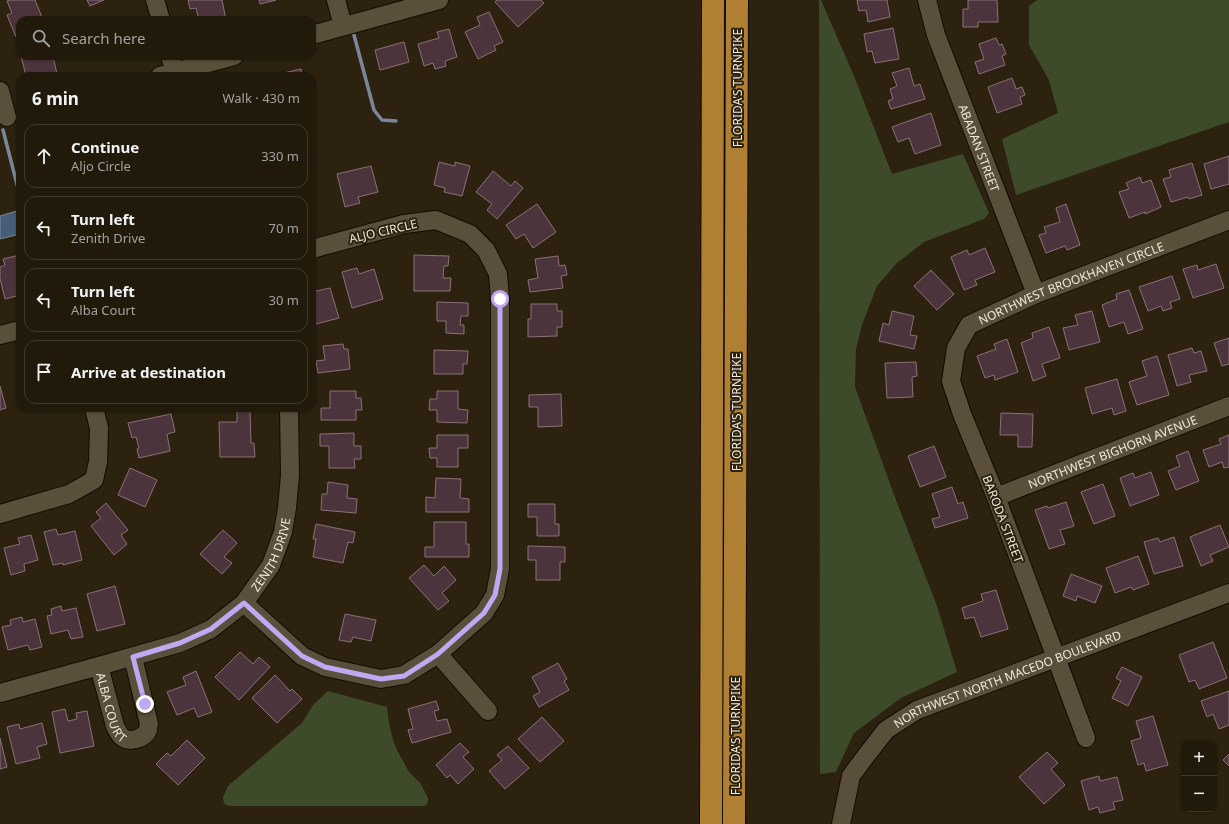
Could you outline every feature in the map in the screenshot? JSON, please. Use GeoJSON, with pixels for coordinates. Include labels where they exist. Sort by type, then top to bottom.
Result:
{"type":"FeatureCollection","features":[{"type":"Feature","properties":{"kind":"highway","name":"FLORIDA'S TURNPIKE"},"geometry":{"type":"LineString","coordinates":[[711,824],[713,0]]}},
{"type":"Feature","properties":{"kind":"highway","name":"FLORIDA'S TURNPIKE"},"geometry":{"type":"LineString","coordinates":[[734,824],[737,0]]}},
{"type":"Feature","properties":{"kind":"street"},"geometry":{"type":"LineString","coordinates":[[155,0],[160,16]]}},
{"type":"Feature","properties":{"kind":"street"},"geometry":{"type":"LineString","coordinates":[[336,0],[343,26]]}},
{"type":"Feature","properties":{"kind":"street"},"geometry":{"type":"LineString","coordinates":[[316,33],[439,0]]}},
{"type":"Feature","properties":{"kind":"street","name":"ABADAN STREET"},"geometry":{"type":"LineString","coordinates":[[927,0],[936,35],[1036,294]]}},
{"type":"Feature","properties":{"kind":"street"},"geometry":{"type":"LineString","coordinates":[[170,70],[216,60]]}},
{"type":"Feature","properties":{"kind":"street"},"geometry":{"type":"LineString","coordinates":[[0,91],[9,116]]}},
{"type":"Feature","properties":{"kind":"street","name":"ALJO CIRCLE"},"geometry":{"type":"LineString","coordinates":[[244,603],[302,656],[325,667],[381,679],[404,676],[438,654],[484,613],[495,595],[500,569],[500,299],[498,274],[486,250],[470,234],[436,220],[404,224],[316,248]]}},
{"type":"Feature","properties":{"kind":"street","name":"NORTHWEST BROOKHAVEN CIRCLE"},"geometry":{"type":"LineString","coordinates":[[951,381],[956,348],[970,325],[1036,294],[1229,220]]}},
{"type":"Feature","properties":{"kind":"street"},"geometry":{"type":"LineString","coordinates":[[0,335],[16,331]]}},
{"type":"Feature","properties":{"kind":"street","name":"BARODA STREET"},"geometry":{"type":"LineString","coordinates":[[951,381],[962,414],[996,497],[1086,738]]}},
{"type":"Feature","properties":{"kind":"street","name":"NORTHWEST BIGHORN AVENUE"},"geometry":{"type":"LineString","coordinates":[[996,497],[1229,406]]}},
{"type":"Feature","properties":{"kind":"street"},"geometry":{"type":"LineString","coordinates":[[0,514],[69,494],[94,480],[98,462],[100,428],[95,412]]}},
{"type":"Feature","properties":{"kind":"street","name":"ZENITH DRIVE"},"geometry":{"type":"LineString","coordinates":[[0,693],[180,643],[211,629],[244,603],[271,565],[283,532],[290,475],[289,412]]}},
{"type":"Feature","properties":{"kind":"street","name":"NORTHWEST NORTH MACEDO BOULEVARD"},"geometry":{"type":"LineString","coordinates":[[841,823],[851,776],[886,730],[917,710],[1229,595]]}},
{"type":"Feature","properties":{"kind":"street"},"geometry":{"type":"LineString","coordinates":[[438,654],[488,710]]}},
{"type":"Feature","properties":{"kind":"street","name":"ALBA COURT"},"geometry":{"type":"LineString","coordinates":[[99,666],[115,726],[122,738],[134,740],[144,735],[148,731],[149,724],[133,657]]}},
{"type":"Feature","properties":{"kind":"green space"},"geometry":{"type":"Polygon","coordinates":[[[819,0],[821,0],[854,76],[892,174],[963,154],[989,213],[984,219],[924,242],[897,263],[877,286],[862,325],[856,349],[855,387],[896,500],[937,606],[957,672],[901,698],[854,733],[836,772],[820,774],[819,0]]]}},
{"type":"Feature","properties":{"kind":"green space"},"geometry":{"type":"Polygon","coordinates":[[[1037,0],[1229,0],[1229,122],[1016,195],[1002,139],[1058,113],[1049,80],[1029,45],[1029,6],[1037,0]]]}},
{"type":"Feature","properties":{"kind":"green space"},"geometry":{"type":"Polygon","coordinates":[[[328,691],[387,707],[393,740],[409,772],[421,784],[428,798],[428,802],[425,806],[229,806],[224,804],[223,797],[228,786],[302,723],[313,705],[328,691]]]}},
{"type":"Feature","properties":{"kind":"water"},"geometry":{"type":"Polygon","coordinates":[[[16,211],[16,235],[0,239],[0,216],[16,211]]]}},
{"type":"Feature","properties":{"kind":"building"},"geometry":{"type":"Polygon","coordinates":[[[35,0],[41,16],[16,16],[16,37],[7,15],[12,13],[7,1],[35,0]]]}},
{"type":"Feature","properties":{"kind":"building"},"geometry":{"type":"Polygon","coordinates":[[[87,0],[104,0],[90,6],[87,0]]]}},
{"type":"Feature","properties":{"kind":"building"},"geometry":{"type":"Polygon","coordinates":[[[188,0],[222,0],[225,16],[198,16],[196,8],[190,9],[188,0]]]}},
{"type":"Feature","properties":{"kind":"building"},"geometry":{"type":"Polygon","coordinates":[[[259,0],[276,0],[260,4],[259,0]]]}},
{"type":"Feature","properties":{"kind":"building"},"geometry":{"type":"Polygon","coordinates":[[[497,0],[541,0],[544,3],[518,27],[495,2],[497,0]]]}},
{"type":"Feature","properties":{"kind":"building"},"geometry":{"type":"Polygon","coordinates":[[[857,0],[887,0],[890,17],[868,22],[866,10],[859,11],[857,0]]]}},
{"type":"Feature","properties":{"kind":"building"},"geometry":{"type":"Polygon","coordinates":[[[968,0],[997,0],[998,22],[978,22],[978,27],[963,27],[963,9],[968,9],[968,0]]]}},
{"type":"Feature","properties":{"kind":"building"},"geometry":{"type":"Polygon","coordinates":[[[489,12],[503,42],[494,46],[496,50],[478,59],[465,32],[480,25],[477,17],[489,12]]]}},
{"type":"Feature","properties":{"kind":"building"},"geometry":{"type":"Polygon","coordinates":[[[893,28],[899,59],[875,63],[872,51],[867,52],[864,34],[893,28]]]}},
{"type":"Feature","properties":{"kind":"building"},"geometry":{"type":"Polygon","coordinates":[[[449,29],[457,57],[445,61],[446,66],[435,69],[433,63],[424,66],[418,44],[439,38],[437,32],[449,29]]]}},
{"type":"Feature","properties":{"kind":"building"},"geometry":{"type":"Polygon","coordinates":[[[996,38],[999,45],[1002,44],[1006,54],[1002,56],[1005,65],[979,74],[975,62],[984,59],[979,44],[996,38]]]}},
{"type":"Feature","properties":{"kind":"building"},"geometry":{"type":"Polygon","coordinates":[[[404,42],[409,62],[380,70],[375,50],[404,42]]]}},
{"type":"Feature","properties":{"kind":"building"},"geometry":{"type":"Polygon","coordinates":[[[22,60],[54,60],[57,72],[25,72],[22,60]]]}},
{"type":"Feature","properties":{"kind":"building"},"geometry":{"type":"Polygon","coordinates":[[[909,68],[914,86],[920,84],[925,99],[891,109],[888,101],[893,99],[890,89],[897,86],[892,73],[909,68]]]}},
{"type":"Feature","properties":{"kind":"building"},"geometry":{"type":"Polygon","coordinates":[[[301,69],[301,72],[288,72],[301,69]]]}},
{"type":"Feature","properties":{"kind":"building"},"geometry":{"type":"Polygon","coordinates":[[[1012,78],[1016,89],[1022,87],[1025,95],[1020,97],[1022,104],[997,113],[988,87],[1012,78]]]}},
{"type":"Feature","properties":{"kind":"building"},"geometry":{"type":"Polygon","coordinates":[[[931,113],[941,145],[915,154],[909,138],[898,142],[892,127],[931,113]]]}},
{"type":"Feature","properties":{"kind":"building"},"geometry":{"type":"Polygon","coordinates":[[[1229,156],[1229,184],[1211,189],[1204,164],[1229,156]]]}},
{"type":"Feature","properties":{"kind":"building"},"geometry":{"type":"Polygon","coordinates":[[[439,162],[455,166],[455,162],[470,166],[462,196],[444,192],[445,188],[434,185],[439,162]]]}},
{"type":"Feature","properties":{"kind":"building"},"geometry":{"type":"Polygon","coordinates":[[[1192,163],[1202,195],[1171,202],[1163,179],[1171,177],[1169,170],[1192,163]]]}},
{"type":"Feature","properties":{"kind":"building"},"geometry":{"type":"Polygon","coordinates":[[[371,166],[378,192],[358,197],[360,203],[345,207],[337,174],[371,166]]]}},
{"type":"Feature","properties":{"kind":"building"},"geometry":{"type":"Polygon","coordinates":[[[493,171],[511,186],[515,181],[523,188],[497,219],[487,210],[492,204],[476,192],[493,171]]]}},
{"type":"Feature","properties":{"kind":"building"},"geometry":{"type":"Polygon","coordinates":[[[1140,177],[1142,183],[1151,180],[1161,207],[1145,214],[1145,212],[1129,218],[1119,192],[1129,189],[1126,183],[1140,177]]]}},
{"type":"Feature","properties":{"kind":"building"},"geometry":{"type":"Polygon","coordinates":[[[537,204],[556,232],[533,248],[524,234],[516,239],[506,225],[537,204]]]}},
{"type":"Feature","properties":{"kind":"building"},"geometry":{"type":"Polygon","coordinates":[[[1066,204],[1080,245],[1067,250],[1065,246],[1046,253],[1039,235],[1046,233],[1044,227],[1060,222],[1056,208],[1066,204]]]}},
{"type":"Feature","properties":{"kind":"building"},"geometry":{"type":"Polygon","coordinates":[[[985,248],[995,272],[975,280],[977,285],[964,290],[951,257],[967,250],[969,255],[985,248]]]}},
{"type":"Feature","properties":{"kind":"building"},"geometry":{"type":"Polygon","coordinates":[[[414,255],[449,256],[448,266],[444,266],[443,278],[451,278],[450,291],[414,291],[414,255]]]}},
{"type":"Feature","properties":{"kind":"building"},"geometry":{"type":"Polygon","coordinates":[[[16,256],[16,296],[5,299],[0,278],[0,267],[5,265],[3,259],[16,256]]]}},
{"type":"Feature","properties":{"kind":"building"},"geometry":{"type":"Polygon","coordinates":[[[558,256],[559,266],[565,265],[567,275],[561,276],[563,288],[530,292],[528,280],[538,278],[535,259],[558,256]]]}},
{"type":"Feature","properties":{"kind":"building"},"geometry":{"type":"Polygon","coordinates":[[[1216,264],[1224,288],[1193,298],[1183,269],[1197,265],[1198,270],[1216,264]]]}},
{"type":"Feature","properties":{"kind":"building"},"geometry":{"type":"Polygon","coordinates":[[[357,268],[359,274],[374,269],[383,299],[352,308],[342,272],[357,268]]]}},
{"type":"Feature","properties":{"kind":"building"},"geometry":{"type":"Polygon","coordinates":[[[931,270],[954,294],[937,310],[914,286],[931,270]]]}},
{"type":"Feature","properties":{"kind":"building"},"geometry":{"type":"Polygon","coordinates":[[[1172,276],[1180,299],[1170,302],[1172,308],[1163,311],[1161,306],[1148,311],[1139,287],[1172,276]]]}},
{"type":"Feature","properties":{"kind":"building"},"geometry":{"type":"Polygon","coordinates":[[[330,288],[339,318],[316,324],[316,291],[330,288]]]}},
{"type":"Feature","properties":{"kind":"building"},"geometry":{"type":"Polygon","coordinates":[[[1129,290],[1143,329],[1128,334],[1124,322],[1109,327],[1102,305],[1117,299],[1116,294],[1129,290]]]}},
{"type":"Feature","properties":{"kind":"building"},"geometry":{"type":"Polygon","coordinates":[[[437,302],[468,303],[468,316],[461,316],[460,325],[464,325],[464,334],[446,333],[446,321],[437,321],[437,302]]]}},
{"type":"Feature","properties":{"kind":"building"},"geometry":{"type":"Polygon","coordinates":[[[531,304],[557,304],[557,311],[562,311],[562,327],[557,327],[557,336],[528,337],[528,319],[531,319],[531,304]]]}},
{"type":"Feature","properties":{"kind":"building"},"geometry":{"type":"Polygon","coordinates":[[[892,311],[914,316],[910,335],[917,336],[914,349],[879,341],[883,323],[889,325],[892,311]]]}},
{"type":"Feature","properties":{"kind":"building"},"geometry":{"type":"Polygon","coordinates":[[[1092,311],[1100,342],[1069,350],[1063,328],[1078,325],[1075,315],[1092,311]]]}},
{"type":"Feature","properties":{"kind":"building"},"geometry":{"type":"Polygon","coordinates":[[[1049,327],[1060,358],[1042,364],[1046,376],[1033,381],[1021,343],[1033,338],[1032,333],[1049,327]]]}},
{"type":"Feature","properties":{"kind":"building"},"geometry":{"type":"Polygon","coordinates":[[[1229,338],[1229,364],[1222,366],[1214,343],[1229,338]]]}},
{"type":"Feature","properties":{"kind":"building"},"geometry":{"type":"Polygon","coordinates":[[[1007,339],[1018,372],[995,380],[994,375],[985,378],[977,356],[996,349],[994,344],[1007,339]]]}},
{"type":"Feature","properties":{"kind":"building"},"geometry":{"type":"Polygon","coordinates":[[[343,344],[344,349],[348,349],[350,369],[318,373],[316,361],[325,360],[323,346],[343,344]]]}},
{"type":"Feature","properties":{"kind":"building"},"geometry":{"type":"Polygon","coordinates":[[[1192,348],[1194,353],[1201,351],[1207,371],[1189,375],[1191,382],[1177,386],[1168,355],[1192,348]]]}},
{"type":"Feature","properties":{"kind":"building"},"geometry":{"type":"Polygon","coordinates":[[[434,350],[468,351],[467,364],[463,364],[463,374],[434,374],[434,350]]]}},
{"type":"Feature","properties":{"kind":"building"},"geometry":{"type":"Polygon","coordinates":[[[1157,356],[1169,395],[1137,405],[1129,382],[1147,376],[1142,361],[1157,356]]]}},
{"type":"Feature","properties":{"kind":"building"},"geometry":{"type":"Polygon","coordinates":[[[916,362],[917,376],[912,377],[913,397],[887,398],[885,363],[916,362]]]}},
{"type":"Feature","properties":{"kind":"building"},"geometry":{"type":"Polygon","coordinates":[[[1117,379],[1126,411],[1114,415],[1112,408],[1092,414],[1085,388],[1117,379]]]}},
{"type":"Feature","properties":{"kind":"building"},"geometry":{"type":"Polygon","coordinates":[[[0,386],[6,408],[0,410],[0,386]]]}},
{"type":"Feature","properties":{"kind":"building"},"geometry":{"type":"Polygon","coordinates":[[[330,391],[356,391],[356,398],[361,398],[362,410],[356,410],[356,420],[321,420],[321,408],[330,408],[330,391]]]}},
{"type":"Feature","properties":{"kind":"building"},"geometry":{"type":"Polygon","coordinates":[[[437,391],[458,391],[458,409],[468,410],[467,423],[437,422],[437,410],[429,410],[430,399],[437,399],[437,391]]]}},
{"type":"Feature","properties":{"kind":"building"},"geometry":{"type":"Polygon","coordinates":[[[561,394],[562,426],[538,427],[538,407],[529,407],[529,395],[561,394]]]}},
{"type":"Feature","properties":{"kind":"building"},"geometry":{"type":"Polygon","coordinates":[[[237,412],[250,412],[251,443],[254,443],[255,457],[220,457],[219,422],[237,422],[237,412]]]}},
{"type":"Feature","properties":{"kind":"building"},"geometry":{"type":"Polygon","coordinates":[[[1001,413],[1033,414],[1032,447],[1018,447],[1018,435],[1000,435],[1001,413]]]}},
{"type":"Feature","properties":{"kind":"building"},"geometry":{"type":"Polygon","coordinates":[[[171,414],[175,432],[167,434],[170,451],[139,458],[137,449],[139,448],[136,437],[132,438],[128,423],[171,414]]]}},
{"type":"Feature","properties":{"kind":"building"},"geometry":{"type":"Polygon","coordinates":[[[354,433],[354,446],[361,446],[361,459],[354,459],[355,468],[329,468],[329,446],[320,446],[320,434],[354,433]]]}},
{"type":"Feature","properties":{"kind":"building"},"geometry":{"type":"Polygon","coordinates":[[[437,435],[468,435],[468,448],[458,448],[458,467],[437,467],[437,458],[430,458],[429,448],[437,448],[437,435]]]}},
{"type":"Feature","properties":{"kind":"building"},"geometry":{"type":"Polygon","coordinates":[[[1229,435],[1229,467],[1224,468],[1222,462],[1209,467],[1203,450],[1221,444],[1219,439],[1229,435]]]}},
{"type":"Feature","properties":{"kind":"building"},"geometry":{"type":"Polygon","coordinates":[[[934,446],[946,477],[920,487],[908,456],[934,446]]]}},
{"type":"Feature","properties":{"kind":"building"},"geometry":{"type":"Polygon","coordinates":[[[1188,451],[1199,481],[1176,490],[1168,471],[1180,466],[1176,456],[1188,451]]]}},
{"type":"Feature","properties":{"kind":"building"},"geometry":{"type":"Polygon","coordinates":[[[130,468],[157,480],[145,507],[118,495],[130,468]]]}},
{"type":"Feature","properties":{"kind":"building"},"geometry":{"type":"Polygon","coordinates":[[[1151,472],[1159,495],[1130,506],[1120,478],[1133,473],[1135,478],[1151,472]]]}},
{"type":"Feature","properties":{"kind":"building"},"geometry":{"type":"Polygon","coordinates":[[[436,478],[461,479],[460,498],[469,499],[469,512],[426,512],[426,497],[435,498],[436,478]]]}},
{"type":"Feature","properties":{"kind":"building"},"geometry":{"type":"Polygon","coordinates":[[[328,482],[348,485],[347,498],[357,499],[356,513],[321,510],[322,494],[327,494],[328,482]]]}},
{"type":"Feature","properties":{"kind":"building"},"geometry":{"type":"Polygon","coordinates":[[[1103,484],[1115,516],[1094,524],[1081,492],[1103,484]]]}},
{"type":"Feature","properties":{"kind":"building"},"geometry":{"type":"Polygon","coordinates":[[[952,487],[958,504],[963,502],[968,518],[935,528],[932,519],[940,517],[932,494],[952,487]]]}},
{"type":"Feature","properties":{"kind":"building"},"geometry":{"type":"Polygon","coordinates":[[[1066,502],[1074,526],[1060,530],[1065,544],[1049,549],[1035,510],[1047,506],[1048,508],[1066,502]]]}},
{"type":"Feature","properties":{"kind":"building"},"geometry":{"type":"Polygon","coordinates":[[[106,503],[128,530],[121,535],[127,544],[114,555],[91,526],[101,518],[96,512],[106,503]]]}},
{"type":"Feature","properties":{"kind":"building"},"geometry":{"type":"Polygon","coordinates":[[[528,504],[555,504],[555,524],[559,524],[559,536],[537,536],[537,517],[528,517],[528,504]]]}},
{"type":"Feature","properties":{"kind":"building"},"geometry":{"type":"Polygon","coordinates":[[[434,522],[466,522],[466,544],[469,544],[469,557],[425,557],[425,547],[434,547],[434,522]]]}},
{"type":"Feature","properties":{"kind":"building"},"geometry":{"type":"Polygon","coordinates":[[[316,524],[355,532],[353,543],[348,542],[343,563],[313,557],[316,539],[313,539],[316,524]]]}},
{"type":"Feature","properties":{"kind":"building"},"geometry":{"type":"Polygon","coordinates":[[[1220,525],[1229,547],[1210,555],[1213,561],[1201,566],[1190,537],[1220,525]]]}},
{"type":"Feature","properties":{"kind":"building"},"geometry":{"type":"Polygon","coordinates":[[[56,529],[58,535],[75,531],[82,560],[63,565],[63,563],[53,565],[44,532],[56,529]]]}},
{"type":"Feature","properties":{"kind":"building"},"geometry":{"type":"Polygon","coordinates":[[[223,530],[237,543],[224,557],[232,563],[222,574],[200,554],[223,530]]]}},
{"type":"Feature","properties":{"kind":"building"},"geometry":{"type":"Polygon","coordinates":[[[31,535],[38,560],[24,564],[25,571],[11,575],[4,548],[20,544],[18,538],[31,535]]]}},
{"type":"Feature","properties":{"kind":"building"},"geometry":{"type":"Polygon","coordinates":[[[1174,537],[1183,566],[1154,574],[1144,542],[1158,538],[1160,542],[1174,537]]]}},
{"type":"Feature","properties":{"kind":"building"},"geometry":{"type":"Polygon","coordinates":[[[528,546],[565,547],[565,562],[560,562],[560,580],[536,580],[536,560],[528,560],[528,546]]]}},
{"type":"Feature","properties":{"kind":"building"},"geometry":{"type":"Polygon","coordinates":[[[1138,556],[1149,584],[1133,590],[1131,587],[1115,593],[1106,568],[1138,556]]]}},
{"type":"Feature","properties":{"kind":"building"},"geometry":{"type":"Polygon","coordinates":[[[424,565],[434,576],[444,566],[456,580],[442,593],[449,601],[438,610],[409,578],[424,565]]]}},
{"type":"Feature","properties":{"kind":"building"},"geometry":{"type":"Polygon","coordinates":[[[1071,574],[1102,586],[1095,603],[1077,596],[1076,601],[1063,596],[1071,574]]]}},
{"type":"Feature","properties":{"kind":"building"},"geometry":{"type":"Polygon","coordinates":[[[115,586],[125,624],[97,631],[87,594],[115,586]]]}},
{"type":"Feature","properties":{"kind":"building"},"geometry":{"type":"Polygon","coordinates":[[[996,590],[1008,629],[981,637],[974,617],[965,619],[962,608],[983,601],[981,594],[996,590]]]}},
{"type":"Feature","properties":{"kind":"building"},"geometry":{"type":"Polygon","coordinates":[[[61,606],[62,611],[76,608],[83,637],[71,639],[68,630],[51,634],[47,616],[52,615],[51,609],[61,606]]]}},
{"type":"Feature","properties":{"kind":"building"},"geometry":{"type":"Polygon","coordinates":[[[345,614],[376,620],[371,641],[353,637],[351,642],[339,640],[345,614]]]}},
{"type":"Feature","properties":{"kind":"building"},"geometry":{"type":"Polygon","coordinates":[[[22,617],[23,622],[35,619],[42,647],[30,650],[28,645],[8,650],[2,627],[11,625],[10,620],[22,617]]]}},
{"type":"Feature","properties":{"kind":"building"},"geometry":{"type":"Polygon","coordinates":[[[1213,642],[1227,678],[1199,689],[1195,680],[1189,682],[1179,655],[1213,642]]]}},
{"type":"Feature","properties":{"kind":"building"},"geometry":{"type":"Polygon","coordinates":[[[240,652],[253,664],[259,657],[270,667],[239,700],[215,677],[240,652]]]}},
{"type":"Feature","properties":{"kind":"building"},"geometry":{"type":"Polygon","coordinates":[[[558,663],[567,679],[564,681],[569,690],[539,707],[533,696],[540,692],[532,677],[558,663]]]}},
{"type":"Feature","properties":{"kind":"building"},"geometry":{"type":"Polygon","coordinates":[[[1122,667],[1142,677],[1128,706],[1112,698],[1121,681],[1116,678],[1122,667]]]}},
{"type":"Feature","properties":{"kind":"building"},"geometry":{"type":"Polygon","coordinates":[[[196,671],[212,712],[198,717],[194,708],[177,715],[167,692],[186,685],[183,677],[196,671]]]}},
{"type":"Feature","properties":{"kind":"building"},"geometry":{"type":"Polygon","coordinates":[[[275,675],[290,691],[292,689],[302,699],[277,723],[252,698],[275,675]]]}},
{"type":"Feature","properties":{"kind":"building"},"geometry":{"type":"Polygon","coordinates":[[[1229,691],[1229,725],[1219,729],[1213,714],[1207,717],[1201,701],[1229,691]]]}},
{"type":"Feature","properties":{"kind":"building"},"geometry":{"type":"Polygon","coordinates":[[[436,701],[439,710],[434,711],[437,721],[447,719],[451,732],[412,743],[408,730],[413,729],[408,709],[436,701]]]}},
{"type":"Feature","properties":{"kind":"building"},"geometry":{"type":"Polygon","coordinates":[[[65,709],[68,721],[77,719],[76,713],[87,711],[94,746],[60,753],[52,712],[65,709]]]}},
{"type":"Feature","properties":{"kind":"building"},"geometry":{"type":"Polygon","coordinates":[[[1153,716],[1168,765],[1146,771],[1144,763],[1138,765],[1131,741],[1141,738],[1136,721],[1153,716]]]}},
{"type":"Feature","properties":{"kind":"building"},"geometry":{"type":"Polygon","coordinates":[[[542,717],[564,741],[540,762],[518,739],[542,717]]]}},
{"type":"Feature","properties":{"kind":"building"},"geometry":{"type":"Polygon","coordinates":[[[42,723],[47,744],[37,747],[40,758],[16,764],[7,727],[19,724],[20,729],[42,723]]]}},
{"type":"Feature","properties":{"kind":"building"},"geometry":{"type":"Polygon","coordinates":[[[0,738],[7,767],[0,769],[0,738]]]}},
{"type":"Feature","properties":{"kind":"building"},"geometry":{"type":"Polygon","coordinates":[[[187,740],[205,758],[178,785],[156,764],[167,753],[171,756],[187,740]]]}},
{"type":"Feature","properties":{"kind":"building"},"geometry":{"type":"Polygon","coordinates":[[[460,743],[469,752],[463,757],[474,769],[458,784],[450,775],[447,778],[436,765],[460,743]]]}},
{"type":"Feature","properties":{"kind":"building"},"geometry":{"type":"Polygon","coordinates":[[[508,746],[529,768],[505,789],[489,771],[502,760],[497,755],[508,746]]]}},
{"type":"Feature","properties":{"kind":"building"},"geometry":{"type":"Polygon","coordinates":[[[1047,752],[1058,763],[1051,769],[1065,785],[1044,804],[1019,777],[1047,752]]]}},
{"type":"Feature","properties":{"kind":"building"},"geometry":{"type":"Polygon","coordinates":[[[1229,754],[1229,766],[1223,760],[1229,754]]]}},
{"type":"Feature","properties":{"kind":"building"},"geometry":{"type":"Polygon","coordinates":[[[1099,776],[1100,781],[1117,777],[1123,800],[1113,802],[1115,809],[1100,813],[1098,807],[1089,810],[1081,781],[1099,776]]]}},
{"type":"Feature","properties":{"kind":"waterway"},"geometry":{"type":"LineString","coordinates":[[354,35],[374,110],[382,120],[396,121]]}},
{"type":"Feature","properties":{"kind":"waterway"},"geometry":{"type":"LineString","coordinates":[[3,130],[16,180]]}},
{"type":"Feature","properties":{"kind":"route"},"geometry":{"type":"LineString","coordinates":[[145,704],[133,657],[180,643],[211,629],[244,603],[302,656],[325,667],[381,679],[404,676],[438,654],[484,613],[495,595],[500,569],[500,299]]}}]}
